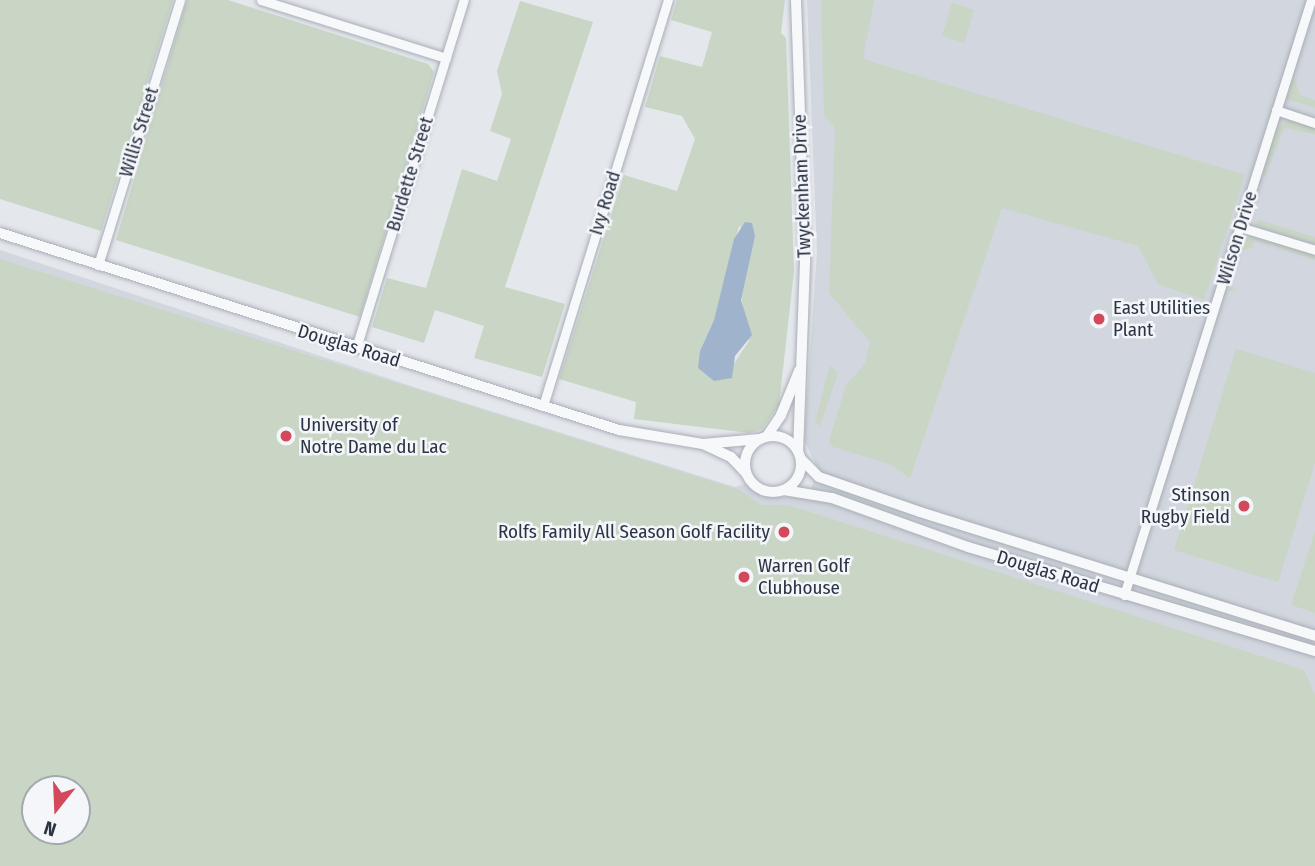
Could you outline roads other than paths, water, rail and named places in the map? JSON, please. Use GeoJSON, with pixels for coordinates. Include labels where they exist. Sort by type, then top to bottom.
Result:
{"type":"FeatureCollection","features":[{"type":"Feature","properties":{"kind":"street","name":"Willis Street"},"geometry":{"type":"LineString","coordinates":[[98,265],[180,0]]}},
{"type":"Feature","properties":{"kind":"street"},"geometry":{"type":"LineString","coordinates":[[261,0],[446,58]]}},
{"type":"Feature","properties":{"kind":"street","name":"Burdette Street"},"geometry":{"type":"LineString","coordinates":[[356,348],[464,0]]}},
{"type":"Feature","properties":{"kind":"street","name":"Ivy Road"},"geometry":{"type":"LineString","coordinates":[[543,406],[668,0]]}},
{"type":"Feature","properties":{"kind":"street","name":"Twyckenham Drive"},"geometry":{"type":"LineString","coordinates":[[796,0],[805,262],[799,371],[803,392],[799,455]]}},
{"type":"Feature","properties":{"kind":"street","name":"Wilson Drive"},"geometry":{"type":"LineString","coordinates":[[1124,596],[1311,0]]}},
{"type":"Feature","properties":{"kind":"street"},"geometry":{"type":"LineString","coordinates":[[1276,110],[1315,123]]}},
{"type":"Feature","properties":{"kind":"street"},"geometry":{"type":"LineString","coordinates":[[1240,227],[1315,250]]}},
{"type":"Feature","properties":{"kind":"street","name":"Douglas Road"},"geometry":{"type":"LineString","coordinates":[[0,233],[356,348],[649,438],[703,444],[763,437]]}},
{"type":"Feature","properties":{"kind":"street","name":"Twyckenham Drive"},"geometry":{"type":"LineString","coordinates":[[763,437],[781,415],[799,371]]}},
{"type":"Feature","properties":{"kind":"street"},"geometry":{"type":"LineString","coordinates":[[763,437],[785,438],[799,455],[797,478],[784,490],[757,487],[746,472],[745,457],[763,437]]}},
{"type":"Feature","properties":{"kind":"street","name":"Douglas Road"},"geometry":{"type":"LineString","coordinates":[[703,444],[731,457],[746,472]]}},
{"type":"Feature","properties":{"kind":"street","name":"Douglas Road"},"geometry":{"type":"LineString","coordinates":[[799,455],[818,477],[1315,636]]}},
{"type":"Feature","properties":{"kind":"street","name":"Douglas Road"},"geometry":{"type":"LineString","coordinates":[[784,490],[832,498],[968,547],[1124,596],[1315,651]]}},
{"type":"Feature","properties":{"kind":"water"},"geometry":{"type":"Polygon","coordinates":[[[745,222],[752,223],[755,236],[741,300],[752,335],[735,356],[732,378],[714,381],[698,368],[700,351],[714,320],[734,239],[745,222]]]}},
{"type":"Feature","properties":{"kind":"place","name":"East Utilities Plant"},"geometry":{"type":"Point","coordinates":[1099,319]}},
{"type":"Feature","properties":{"kind":"place","name":"University of Notre Dame du Lac"},"geometry":{"type":"Point","coordinates":[286,436]}},
{"type":"Feature","properties":{"kind":"place","name":"Stinson Rugby Field"},"geometry":{"type":"Point","coordinates":[1244,506]}},
{"type":"Feature","properties":{"kind":"place","name":"Rolfs Family All Season Golf Facility"},"geometry":{"type":"Point","coordinates":[784,532]}},
{"type":"Feature","properties":{"kind":"place","name":"Warren Golf Clubhouse"},"geometry":{"type":"Point","coordinates":[744,577]}}]}
